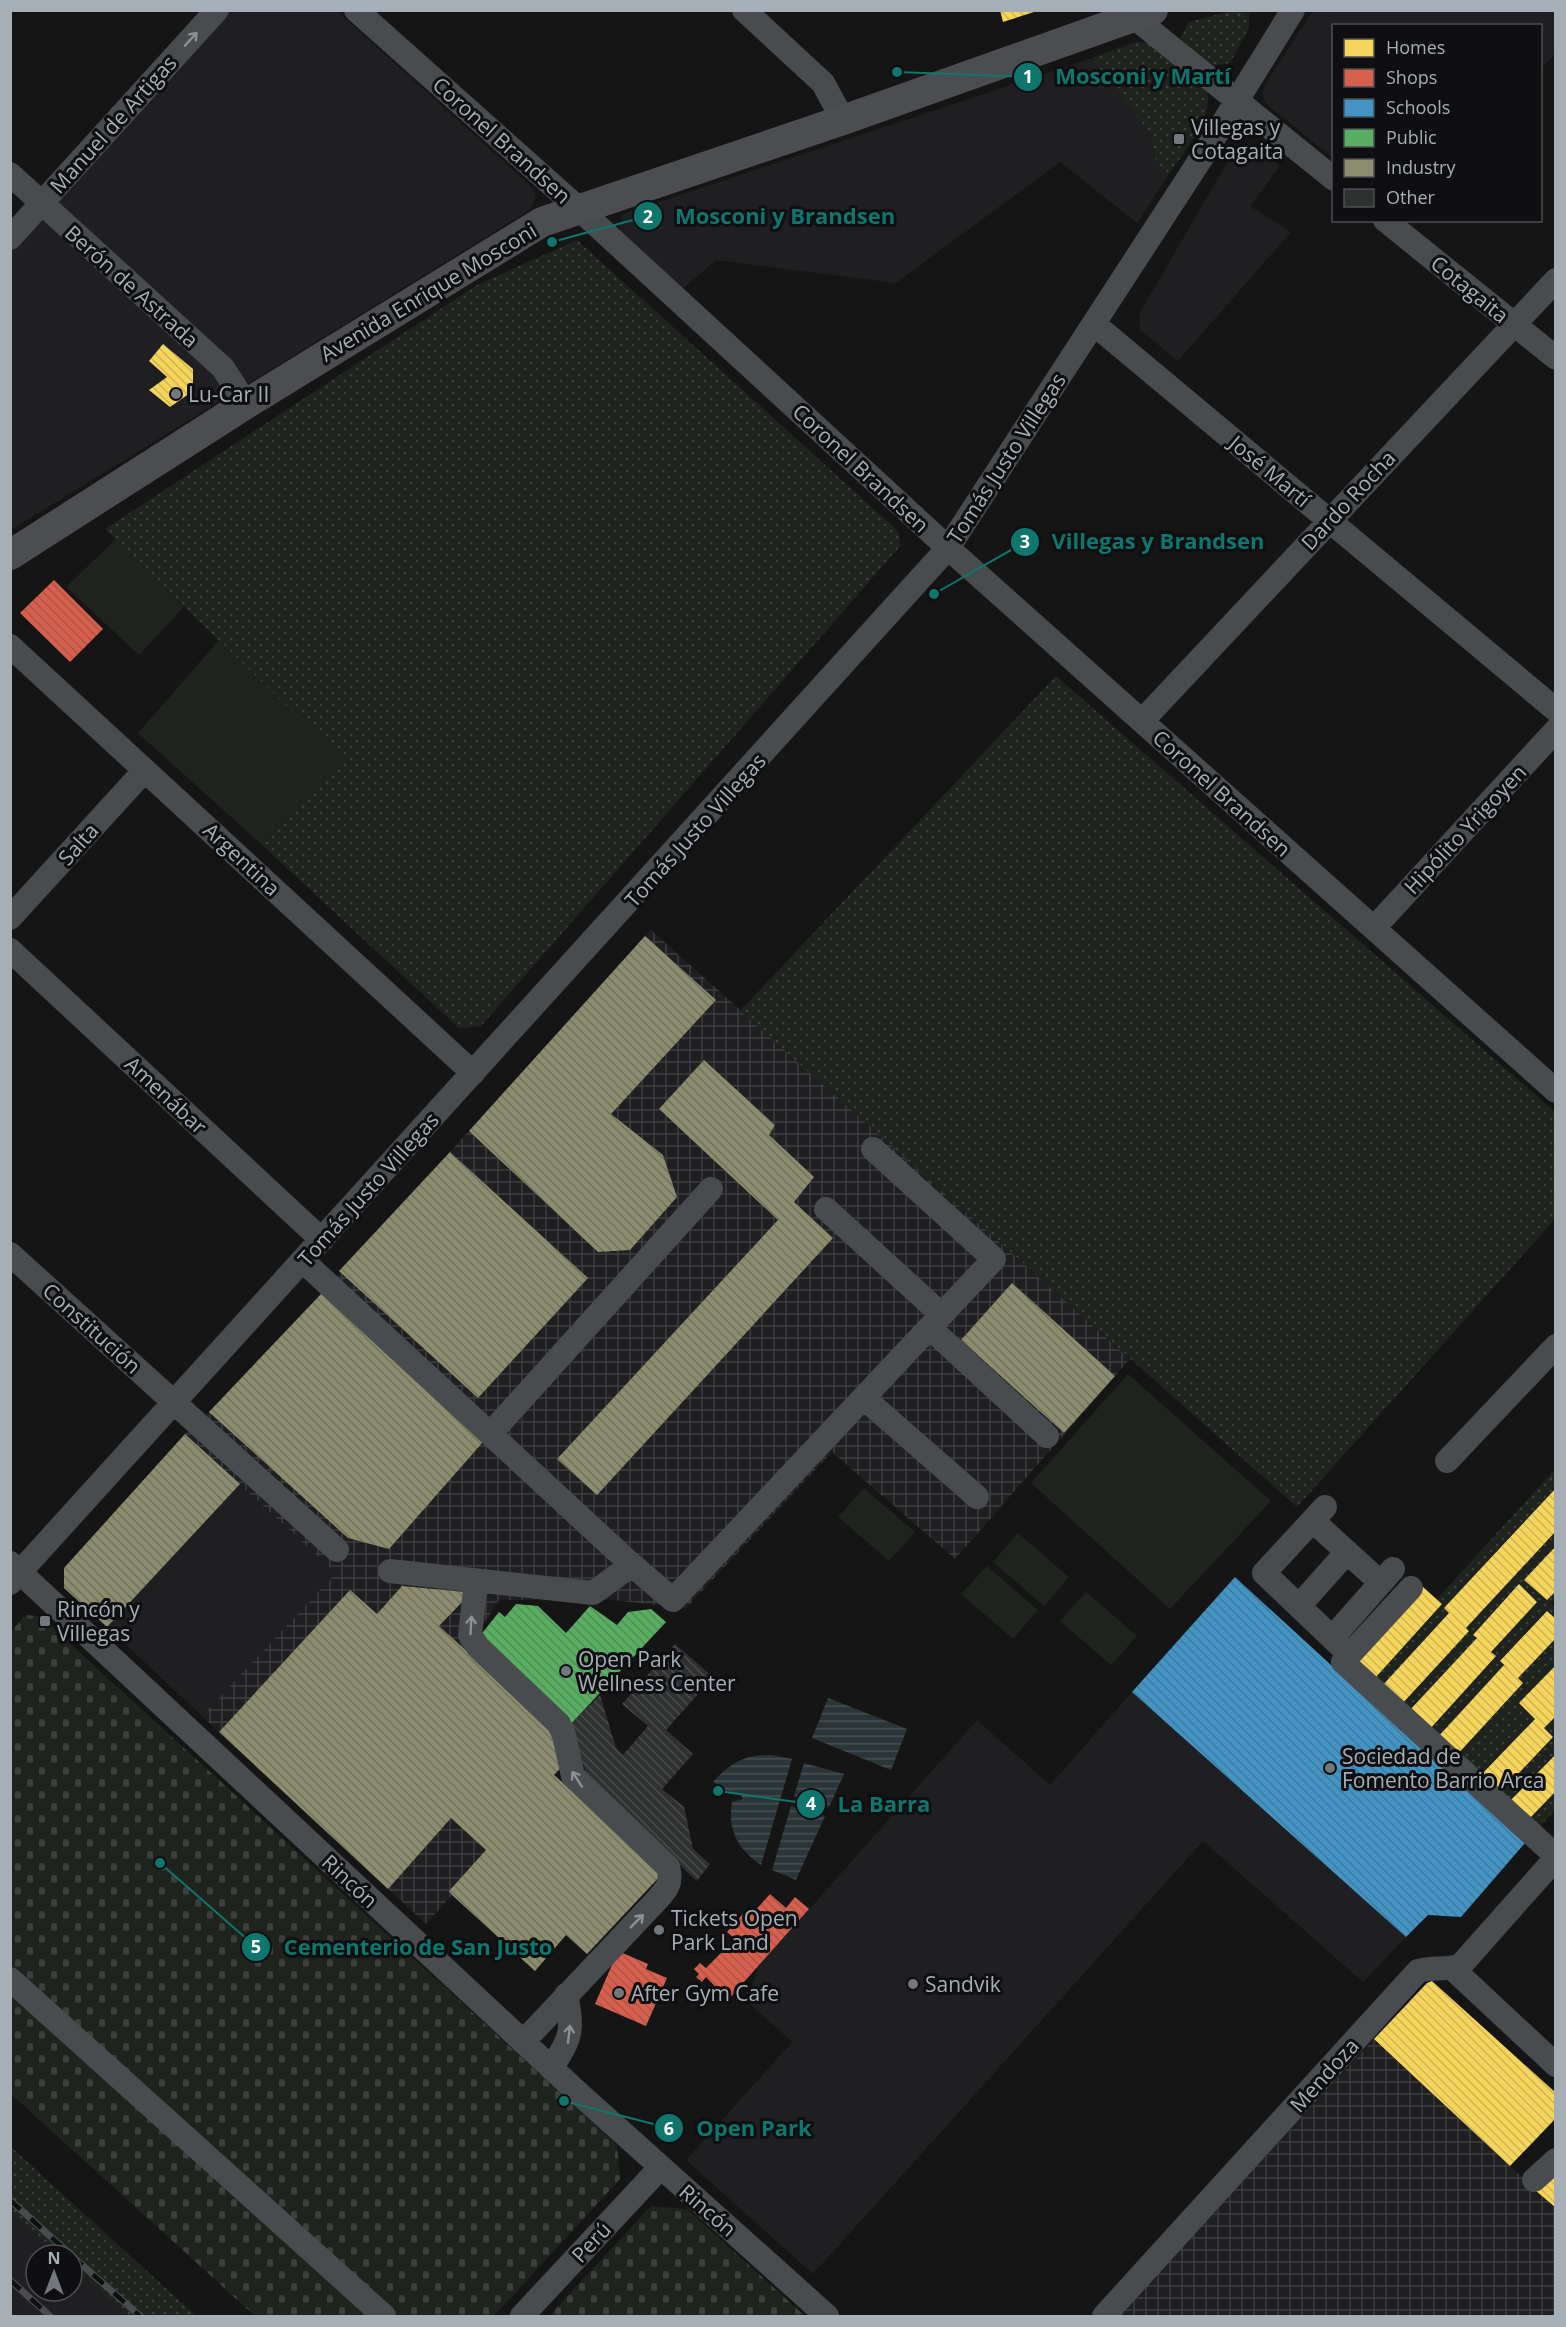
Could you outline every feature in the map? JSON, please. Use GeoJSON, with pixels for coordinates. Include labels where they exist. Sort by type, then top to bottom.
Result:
{"type":"FeatureCollection","features":[{"type":"Feature","properties":{"kind":"main road","name":"Avenida Enrique Mosconi"},"geometry":{"type":"LineString","coordinates":[[10,555],[246,404],[542,222],[843,120],[1137,13]]}},
{"type":"Feature","properties":{"kind":"street","name":"Manuel de Artigas"},"geometry":{"type":"LineString","coordinates":[[10,238],[217,10]]}},
{"type":"Feature","properties":{"kind":"street","name":"Coronel Brandsen"},"geometry":{"type":"LineString","coordinates":[[356,10],[578,208],[948,548],[1556,1091]]}},
{"type":"Feature","properties":{"kind":"street"},"geometry":{"type":"LineString","coordinates":[[744,10],[823,83],[843,120]]}},
{"type":"Feature","properties":{"kind":"street","name":"Tomás Justo Villegas"},"geometry":{"type":"LineString","coordinates":[[14,1573],[303,1261],[948,548],[1238,101],[1293,10]]}},
{"type":"Feature","properties":{"kind":"street"},"geometry":{"type":"LineString","coordinates":[[1137,13],[1238,101],[1332,176]]}},
{"type":"Feature","properties":{"kind":"street","name":"Berón de Astrada"},"geometry":{"type":"LineString","coordinates":[[10,174],[223,368],[246,404]]}},
{"type":"Feature","properties":{"kind":"street","name":"Cotagaita"},"geometry":{"type":"LineString","coordinates":[[1387,222],[1556,358]]}},
{"type":"Feature","properties":{"kind":"street","name":"Dardo Rocha"},"geometry":{"type":"LineString","coordinates":[[1142,721],[1328,520],[1556,280]]}},
{"type":"Feature","properties":{"kind":"street","name":"José Martí"},"geometry":{"type":"LineString","coordinates":[[1094,324],[1556,710]]}},
{"type":"Feature","properties":{"kind":"street","name":"Argentina"},"geometry":{"type":"LineString","coordinates":[[10,646],[473,1073]]}},
{"type":"Feature","properties":{"kind":"street","name":"Hipólito Yrigoyen"},"geometry":{"type":"LineString","coordinates":[[1374,928],[1556,730]]}},
{"type":"Feature","properties":{"kind":"street","name":"Salta"},"geometry":{"type":"LineString","coordinates":[[10,918],[145,770]]}},
{"type":"Feature","properties":{"kind":"street","name":"Amenábar"},"geometry":{"type":"LineString","coordinates":[[10,950],[322,1240]]}},
{"type":"Feature","properties":{"kind":"street"},"geometry":{"type":"LineString","coordinates":[[303,1261],[632,1565],[673,1600],[865,1399],[994,1259],[873,1149]]}},
{"type":"Feature","properties":{"kind":"street"},"geometry":{"type":"LineString","coordinates":[[490,1434],[711,1189]]}},
{"type":"Feature","properties":{"kind":"street"},"geometry":{"type":"LineString","coordinates":[[826,1209],[1047,1436]]}},
{"type":"Feature","properties":{"kind":"street","name":"Constitución"},"geometry":{"type":"LineString","coordinates":[[10,1254],[337,1550]]}},
{"type":"Feature","properties":{"kind":"street"},"geometry":{"type":"LineString","coordinates":[[1447,1461],[1556,1346]]}},
{"type":"Feature","properties":{"kind":"street"},"geometry":{"type":"LineString","coordinates":[[865,1399],[977,1497]]}},
{"type":"Feature","properties":{"kind":"street"},"geometry":{"type":"LineString","coordinates":[[1333,1637],[1387,1576],[1347,1552],[1319,1514],[1264,1573],[1350,1654]]}},
{"type":"Feature","properties":{"kind":"street"},"geometry":{"type":"LineString","coordinates":[[1299,1606],[1347,1552]]}},
{"type":"Feature","properties":{"kind":"street"},"geometry":{"type":"LineString","coordinates":[[390,1570],[476,1582],[593,1593],[632,1565]]}},
{"type":"Feature","properties":{"kind":"street","name":"Rincón"},"geometry":{"type":"LineString","coordinates":[[14,1573],[660,2168],[827,2316]]}},
{"type":"Feature","properties":{"kind":"street"},"geometry":{"type":"LineString","coordinates":[[476,1582],[470,1635],[478,1647],[559,1724],[564,1735],[573,1776],[668,1867],[671,1877],[669,1886],[523,2042]]}},
{"type":"Feature","properties":{"kind":"street"},"geometry":{"type":"LineString","coordinates":[[1411,1588],[1343,1662],[1556,1857],[1468,1958],[1453,1969],[1556,2065]]}},
{"type":"Feature","properties":{"kind":"street","name":"Mendoza"},"geometry":{"type":"LineString","coordinates":[[1104,2316],[1419,1971],[1427,1968],[1453,1969]]}},
{"type":"Feature","properties":{"kind":"street"},"geometry":{"type":"LineString","coordinates":[[10,1979],[384,2316]]}},
{"type":"Feature","properties":{"kind":"street"},"geometry":{"type":"LineString","coordinates":[[551,2068],[568,2043],[571,2016],[566,1995]]}},
{"type":"Feature","properties":{"kind":"street"},"geometry":{"type":"LineString","coordinates":[[1534,2180],[1556,2160]]}},
{"type":"Feature","properties":{"kind":"street","name":"Perú"},"geometry":{"type":"LineString","coordinates":[[522,2316],[660,2168]]}},
{"type":"Feature","properties":{"kind":"shaded area"},"geometry":{"type":"Polygon","coordinates":[[[227,11],[337,11],[533,188],[536,197],[530,210],[11,530],[11,251],[227,11]]]}},
{"type":"Feature","properties":{"kind":"shaded area"},"geometry":{"type":"Polygon","coordinates":[[[1313,11],[1555,11],[1555,54],[1542,67],[1542,24],[1332,24],[1332,157],[1266,104],[1263,95],[1264,86],[1313,11]]]}},
{"type":"Feature","properties":{"kind":"shaded area"},"geometry":{"type":"Polygon","coordinates":[[[1092,58],[1150,133],[1156,162],[1169,174],[1137,223],[1060,162],[896,283],[716,260],[680,291],[622,239],[619,227],[623,214],[1092,58]]]}},
{"type":"Feature","properties":{"kind":"shaded area"},"geometry":{"type":"Polygon","coordinates":[[[1253,144],[1280,166],[1250,206],[1291,232],[1178,361],[1140,330],[1139,314],[1234,151],[1253,144]]]}},
{"type":"Feature","properties":{"kind":"shaded area"},"geometry":{"type":"Polygon","coordinates":[[[651,930],[1130,1359],[955,1559],[832,1452],[686,1608],[603,1599],[499,1600],[466,1651],[564,1764],[555,1775],[663,1873],[587,1954],[566,1935],[535,1971],[452,1895],[426,1924],[202,1716],[336,1573],[185,1434],[209,1412],[322,1293],[651,930]]]}},
{"type":"Feature","properties":{"kind":"shaded area"},"geometry":{"type":"Polygon","coordinates":[[[185,1434],[336,1573],[202,1716],[107,1627],[64,1568],[185,1434]]]}},
{"type":"Feature","properties":{"kind":"shaded area","name":"Sandvik"},"geometry":{"type":"Polygon","coordinates":[[[1132,1692],[1406,1937],[1363,1982],[1203,1841],[813,2274],[686,2160],[792,2042],[747,2001],[758,1967],[977,1720],[1050,1785],[1132,1692]]]}},
{"type":"Feature","properties":{"kind":"shaded area"},"geometry":{"type":"Polygon","coordinates":[[[828,1698],[907,1729],[891,1770],[812,1738],[828,1698]]]}},
{"type":"Feature","properties":{"kind":"shaded area"},"geometry":{"type":"Polygon","coordinates":[[[772,1755],[792,1759],[761,1865],[740,1845],[733,1830],[732,1802],[743,1799],[740,1793],[729,1793],[713,1782],[739,1761],[754,1756],[772,1755]]]}},
{"type":"Feature","properties":{"kind":"shaded area"},"geometry":{"type":"Polygon","coordinates":[[[804,1763],[844,1774],[829,1807],[794,1796],[804,1763]]]}},
{"type":"Feature","properties":{"kind":"shaded area"},"geometry":{"type":"Polygon","coordinates":[[[791,1806],[825,1816],[796,1880],[772,1870],[791,1806]]]}},
{"type":"Feature","properties":{"kind":"shaded area"},"geometry":{"type":"Polygon","coordinates":[[[1374,2039],[1555,2208],[1555,2316],[1119,2316],[1374,2039]]]}},
{"type":"Feature","properties":{"kind":"shaded area"},"geometry":{"type":"Polygon","coordinates":[[[11,2147],[196,2316],[11,2316],[11,2147]]]}},
{"type":"Feature","properties":{"kind":"green space"},"geometry":{"type":"Polygon","coordinates":[[[1231,11],[1249,13],[1249,28],[1230,63],[1209,66],[1180,38],[1189,22],[1231,11]]]}},
{"type":"Feature","properties":{"kind":"green space"},"geometry":{"type":"Polygon","coordinates":[[[1136,42],[1148,43],[1206,87],[1208,99],[1203,122],[1169,174],[1156,162],[1150,133],[1092,58],[1136,42]]]}},
{"type":"Feature","properties":{"kind":"green space"},"geometry":{"type":"Polygon","coordinates":[[[577,240],[898,531],[901,545],[481,1026],[459,1028],[261,844],[340,759],[105,529],[477,285],[577,240]]]}},
{"type":"Feature","properties":{"kind":"green space"},"geometry":{"type":"Polygon","coordinates":[[[116,539],[184,607],[139,655],[66,587],[116,539]]]}},
{"type":"Feature","properties":{"kind":"green space"},"geometry":{"type":"Polygon","coordinates":[[[219,640],[341,759],[261,844],[138,733],[219,640]]]}},
{"type":"Feature","properties":{"kind":"green space"},"geometry":{"type":"Polygon","coordinates":[[[1056,676],[1555,1112],[1555,1219],[1297,1507],[740,1011],[1056,676]]]}},
{"type":"Feature","properties":{"kind":"green space"},"geometry":{"type":"Polygon","coordinates":[[[1128,1374],[1271,1501],[1170,1609],[1031,1483],[1128,1374]]]}},
{"type":"Feature","properties":{"kind":"green space"},"geometry":{"type":"Polygon","coordinates":[[[1555,1469],[1555,1488],[1444,1608],[1449,1613],[1403,1704],[1468,1631],[1466,1628],[1555,1531],[1555,1546],[1525,1580],[1546,1600],[1555,1591],[1555,1598],[1551,1603],[1555,1608],[1555,1619],[1546,1611],[1500,1661],[1555,1638],[1555,1665],[1519,1703],[1544,1727],[1556,1716],[1553,1737],[1555,1754],[1510,1802],[1555,1791],[1555,1810],[1525,1843],[1376,1677],[1442,1604],[1437,1599],[1555,1469]],[[1519,1585],[1473,1635],[1495,1656],[1491,1652],[1537,1602],[1519,1585]],[[1503,1666],[1437,1738],[1457,1756],[1523,1683],[1503,1666]],[[1535,1719],[1482,1775],[1500,1793],[1553,1737],[1535,1719]]]}},
{"type":"Feature","properties":{"kind":"green space"},"geometry":{"type":"Polygon","coordinates":[[[864,1488],[915,1532],[889,1561],[838,1517],[864,1488]]]}},
{"type":"Feature","properties":{"kind":"green space"},"geometry":{"type":"Polygon","coordinates":[[[1018,1533],[1069,1577],[1044,1606],[993,1562],[1018,1533]]]}},
{"type":"Feature","properties":{"kind":"green space"},"geometry":{"type":"Polygon","coordinates":[[[987,1566],[1038,1610],[1013,1639],[961,1594],[987,1566]]]}},
{"type":"Feature","properties":{"kind":"green space"},"geometry":{"type":"Polygon","coordinates":[[[1086,1592],[1137,1636],[1111,1665],[1060,1621],[1086,1592]]]}},
{"type":"Feature","properties":{"kind":"green space"},"geometry":{"type":"Polygon","coordinates":[[[25,1615],[40,1616],[617,2145],[620,2179],[494,2316],[255,2316],[11,2094],[11,1632],[25,1615]]]}},
{"type":"Feature","properties":{"kind":"green space"},"geometry":{"type":"Polygon","coordinates":[[[11,2147],[196,2316],[129,2316],[84,2277],[84,2243],[47,2243],[11,2211],[11,2147]]]}},
{"type":"Feature","properties":{"kind":"green space"},"geometry":{"type":"Polygon","coordinates":[[[651,2206],[687,2209],[805,2316],[549,2316],[651,2206]]]}},
{"type":"Feature","properties":{"kind":"building: Homes"},"geometry":{"type":"Polygon","coordinates":[[[1000,10],[1037,10],[1037,11],[1003,22],[1000,10]]]}},
{"type":"Feature","properties":{"kind":"building: Homes"},"geometry":{"type":"Polygon","coordinates":[[[163,344],[193,369],[193,391],[170,407],[149,390],[167,377],[149,361],[163,344]]]}},
{"type":"Feature","properties":{"kind":"building: Homes"},"geometry":{"type":"Polygon","coordinates":[[[1556,1488],[1556,1531],[1466,1628],[1469,1631],[1402,1704],[1382,1686],[1449,1613],[1444,1608],[1556,1488]]]}},
{"type":"Feature","properties":{"kind":"building: Homes"},"geometry":{"type":"Polygon","coordinates":[[[1556,1546],[1556,1591],[1547,1600],[1524,1580],[1556,1546]]]}},
{"type":"Feature","properties":{"kind":"building: Homes"},"geometry":{"type":"Polygon","coordinates":[[[1519,1584],[1537,1602],[1491,1652],[1496,1656],[1429,1730],[1409,1711],[1477,1638],[1473,1635],[1519,1584]]]}},
{"type":"Feature","properties":{"kind":"building: Homes"},"geometry":{"type":"Polygon","coordinates":[[[1423,1587],[1442,1604],[1376,1677],[1356,1659],[1423,1587]]]}},
{"type":"Feature","properties":{"kind":"building: Homes"},"geometry":{"type":"Polygon","coordinates":[[[1547,1611],[1556,1619],[1556,1638],[1518,1678],[1523,1683],[1456,1756],[1437,1738],[1504,1665],[1511,1671],[1500,1661],[1547,1611]]]}},
{"type":"Feature","properties":{"kind":"building: Homes"},"geometry":{"type":"Polygon","coordinates":[[[1556,1665],[1556,1716],[1544,1728],[1553,1737],[1500,1793],[1481,1775],[1535,1719],[1519,1703],[1556,1665]]]}},
{"type":"Feature","properties":{"kind":"building: Homes"},"geometry":{"type":"Polygon","coordinates":[[[1556,1754],[1556,1791],[1528,1820],[1509,1802],[1556,1754]]]}},
{"type":"Feature","properties":{"kind":"building: Homes"},"geometry":{"type":"Polygon","coordinates":[[[1432,1981],[1556,2093],[1556,2118],[1510,2166],[1374,2039],[1427,1983],[1432,1981]]]}},
{"type":"Feature","properties":{"kind":"building: Homes"},"geometry":{"type":"Polygon","coordinates":[[[1556,2169],[1556,2208],[1535,2190],[1556,2169]]]}},
{"type":"Feature","properties":{"kind":"building: Shops"},"geometry":{"type":"Polygon","coordinates":[[[54,580],[103,629],[70,662],[20,613],[54,580]]]}},
{"type":"Feature","properties":{"kind":"building: Shops"},"geometry":{"type":"Polygon","coordinates":[[[770,1894],[786,1908],[795,1897],[809,1909],[728,2000],[706,1977],[702,1982],[696,1977],[699,1974],[694,1969],[700,1963],[706,1968],[735,1939],[727,1932],[748,1908],[753,1913],[770,1894]]]}},
{"type":"Feature","properties":{"kind":"building: Shops"},"geometry":{"type":"Polygon","coordinates":[[[618,1951],[648,1964],[646,1969],[667,1978],[646,2026],[595,2004],[618,1951]]]}},
{"type":"Feature","properties":{"kind":"building: Schools","name":"Sociedad de Fomento Barrio Arca"},"geometry":{"type":"Polygon","coordinates":[[[1235,1577],[1525,1843],[1461,1917],[1428,1915],[1406,1937],[1132,1692],[1235,1577]]]}},
{"type":"Feature","properties":{"kind":"building: Public","name":"Open Park Wellness Center"},"geometry":{"type":"Polygon","coordinates":[[[516,1604],[538,1606],[566,1633],[590,1606],[617,1625],[628,1612],[651,1609],[666,1622],[570,1725],[479,1637],[499,1612],[505,1617],[516,1604]]]}},
{"type":"Feature","properties":{"kind":"building: Industry"},"geometry":{"type":"Polygon","coordinates":[[[645,936],[716,1000],[611,1114],[663,1155],[677,1197],[630,1250],[598,1252],[469,1131],[645,936]]]}},
{"type":"Feature","properties":{"kind":"building: Industry"},"geometry":{"type":"Polygon","coordinates":[[[704,1060],[775,1125],[769,1135],[814,1177],[794,1202],[833,1238],[597,1495],[557,1459],[778,1220],[659,1109],[704,1060]]]}},
{"type":"Feature","properties":{"kind":"building: Industry"},"geometry":{"type":"Polygon","coordinates":[[[450,1152],[588,1278],[478,1398],[339,1271],[450,1152]]]}},
{"type":"Feature","properties":{"kind":"building: Industry"},"geometry":{"type":"Polygon","coordinates":[[[1012,1283],[1115,1376],[1064,1433],[961,1340],[1012,1283]]]}},
{"type":"Feature","properties":{"kind":"building: Industry"},"geometry":{"type":"Polygon","coordinates":[[[322,1293],[483,1442],[389,1549],[348,1538],[209,1412],[322,1293]]]}},
{"type":"Feature","properties":{"kind":"building: Industry"},"geometry":{"type":"Polygon","coordinates":[[[185,1434],[240,1484],[107,1627],[64,1588],[64,1568],[185,1434]]]}},
{"type":"Feature","properties":{"kind":"building: Industry"},"geometry":{"type":"Polygon","coordinates":[[[402,1586],[465,1592],[466,1598],[439,1626],[546,1723],[564,1764],[554,1775],[663,1873],[587,1954],[566,1935],[535,1971],[452,1895],[449,1891],[486,1850],[451,1818],[388,1889],[219,1732],[350,1590],[377,1614],[402,1586]]]}},
{"type":"Feature","properties":{"kind":"building: Other"},"geometry":{"type":"Polygon","coordinates":[[[675,1644],[713,1677],[666,1730],[693,1754],[662,1789],[684,1807],[693,1849],[710,1864],[697,1881],[588,1779],[570,1725],[600,1695],[616,1748],[623,1755],[648,1726],[622,1704],[675,1644]]]}},
{"type":"Feature","properties":{"kind":"railway"},"geometry":{"type":"LineString","coordinates":[[10,2200],[58,2243]]}},
{"type":"Feature","properties":{"kind":"railway"},"geometry":{"type":"LineString","coordinates":[[84,2267],[140,2316]]}},
{"type":"Feature","properties":{"kind":"railway"},"geometry":{"type":"LineString","coordinates":[[10,2280],[50,2316]]}},
{"type":"Feature","properties":{"kind":"place","name":"Mosconi y Martí"},"geometry":{"type":"Point","coordinates":[897,72]}},
{"type":"Feature","properties":{"kind":"place","name":"Villegas y Cotagaita"},"geometry":{"type":"Point","coordinates":[1179,139]}},
{"type":"Feature","properties":{"kind":"place","name":"Mosconi y Brandsen"},"geometry":{"type":"Point","coordinates":[552,242]}},
{"type":"Feature","properties":{"kind":"place","name":"Lu-Car II"},"geometry":{"type":"Point","coordinates":[176,394]}},
{"type":"Feature","properties":{"kind":"place","name":"Villegas y Brandsen"},"geometry":{"type":"Point","coordinates":[934,594]}},
{"type":"Feature","properties":{"kind":"place","name":"Rincón y Villegas"},"geometry":{"type":"Point","coordinates":[45,1621]}},
{"type":"Feature","properties":{"kind":"place","name":"Open Park Wellness Center"},"geometry":{"type":"Point","coordinates":[566,1671]}},
{"type":"Feature","properties":{"kind":"place","name":"Sociedad de Fomento Barrio Arca"},"geometry":{"type":"Point","coordinates":[1330,1768]}},
{"type":"Feature","properties":{"kind":"place","name":"La Barra"},"geometry":{"type":"Point","coordinates":[718,1791]}},
{"type":"Feature","properties":{"kind":"place","name":"Cementerio de San Justo"},"geometry":{"type":"Point","coordinates":[160,1863]}},
{"type":"Feature","properties":{"kind":"place","name":"Tickets Open Park Land"},"geometry":{"type":"Point","coordinates":[659,1930]}},
{"type":"Feature","properties":{"kind":"place","name":"Sandvik"},"geometry":{"type":"Point","coordinates":[913,1984]}},
{"type":"Feature","properties":{"kind":"place","name":"After Gym Cafe"},"geometry":{"type":"Point","coordinates":[619,1993]}},
{"type":"Feature","properties":{"kind":"place","name":"Open Park"},"geometry":{"type":"Point","coordinates":[564,2101]}}]}
